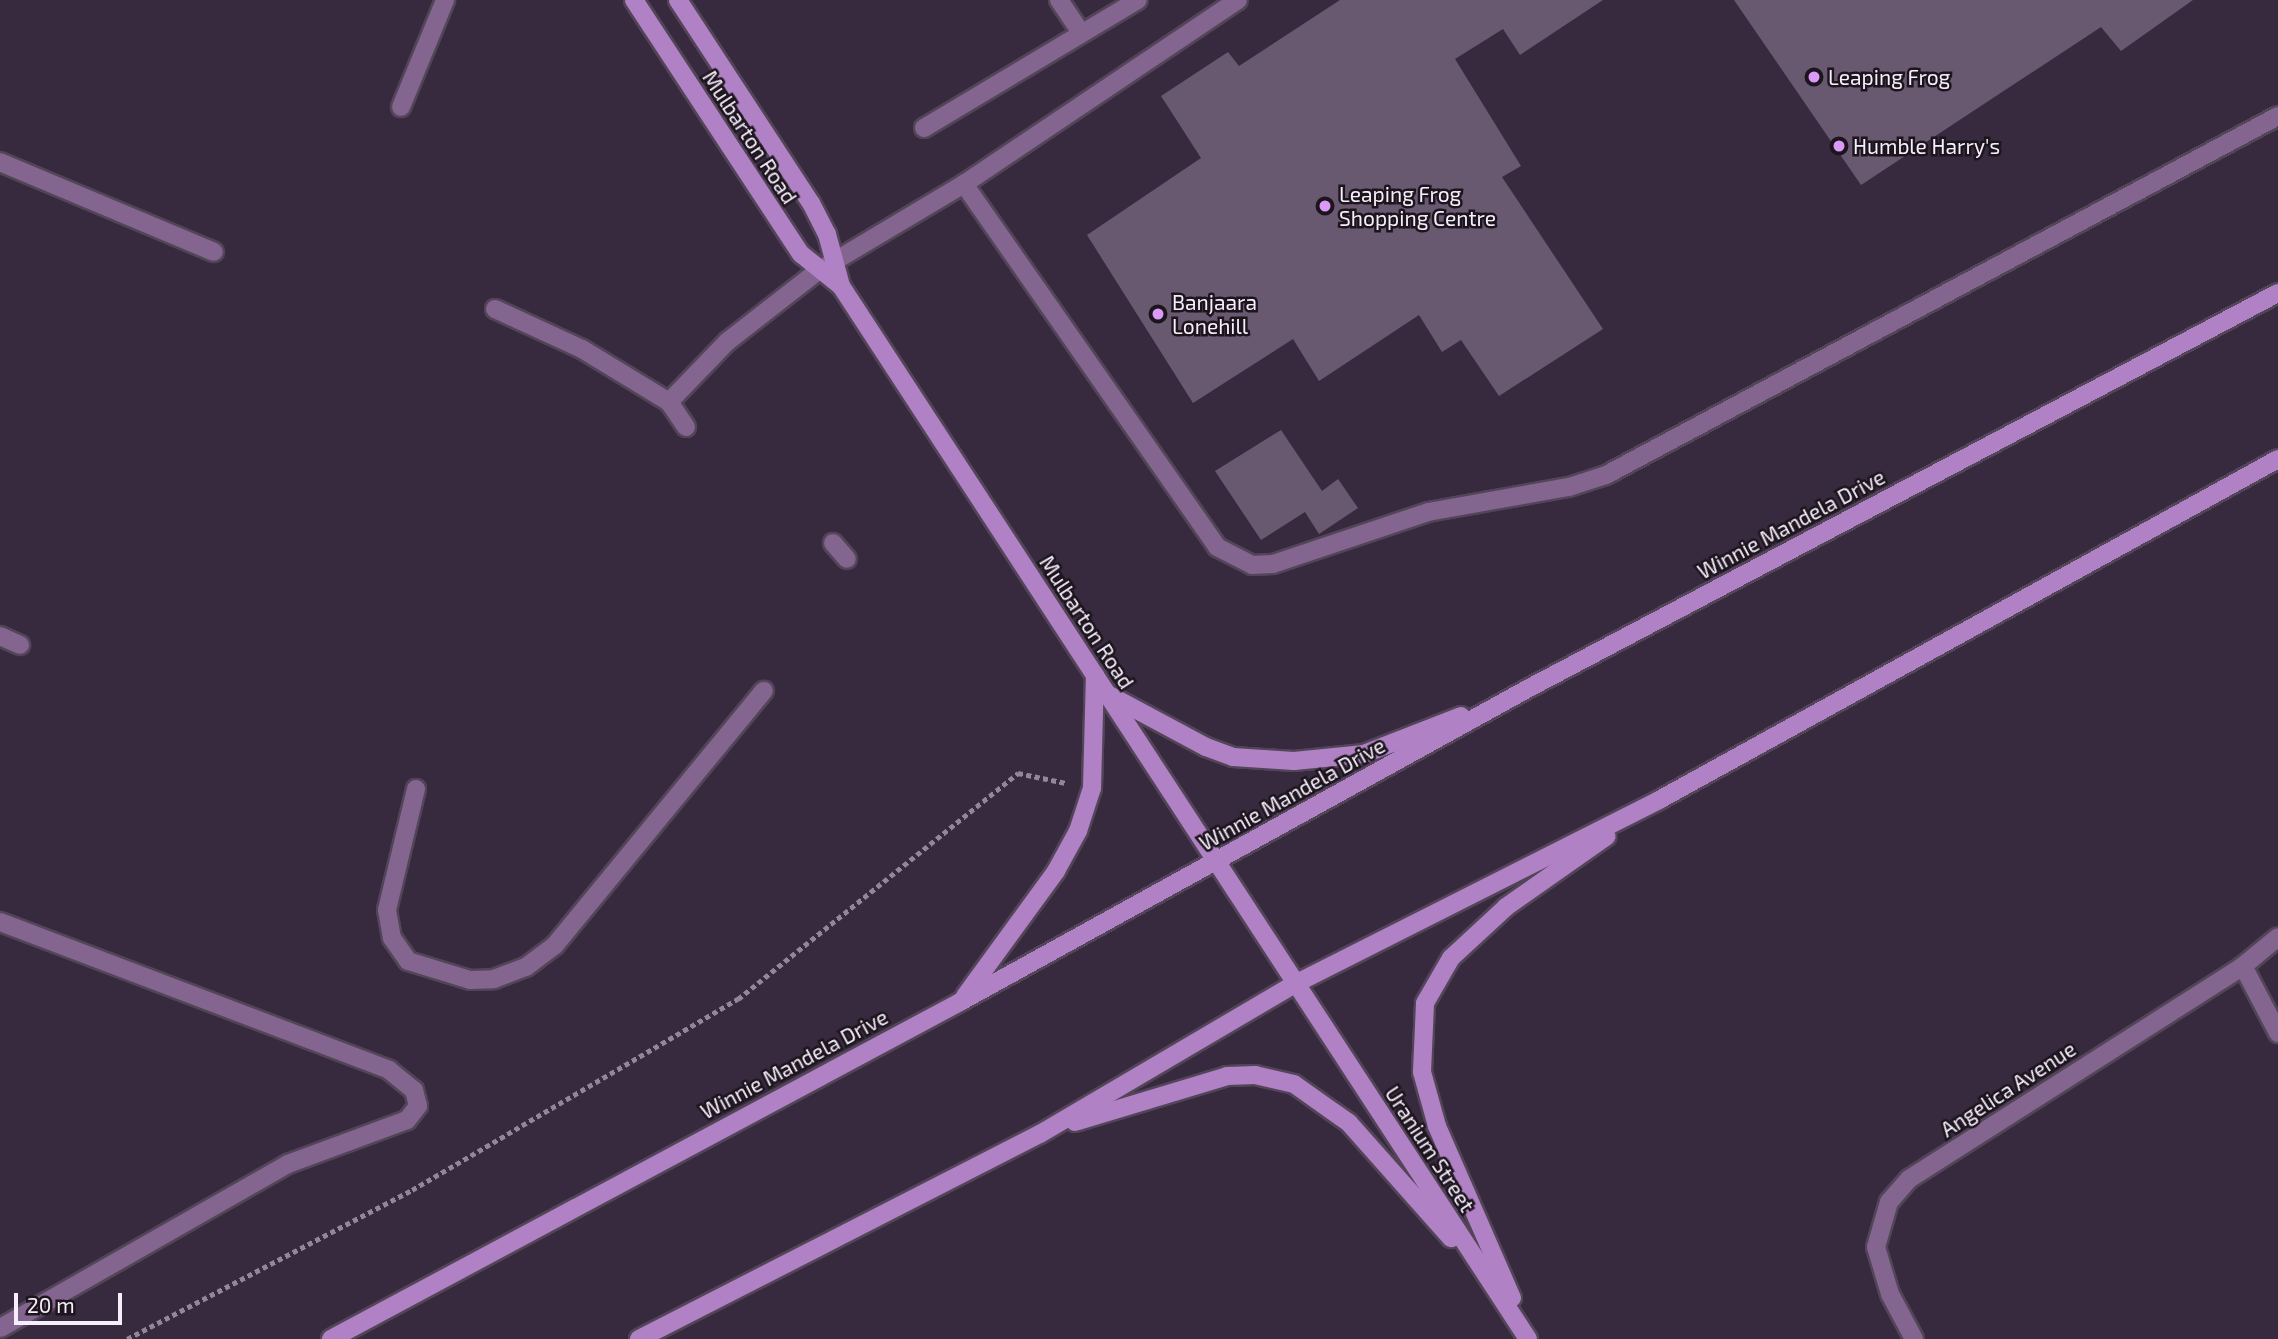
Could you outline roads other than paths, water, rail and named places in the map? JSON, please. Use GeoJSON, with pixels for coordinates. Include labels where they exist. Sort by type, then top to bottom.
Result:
{"type":"FeatureCollection","features":[{"type":"Feature","properties":{"kind":"main road","name":"Mulbarton Road"},"geometry":{"type":"LineString","coordinates":[[634,0],[772,213],[818,271],[841,286]]}},
{"type":"Feature","properties":{"kind":"main road","name":"Mulbarton Road"},"geometry":{"type":"LineString","coordinates":[[678,0],[811,203],[836,261],[841,286],[1295,984]]}},
{"type":"Feature","properties":{"kind":"main road","name":"Winnie Mandela Drive"},"geometry":{"type":"LineString","coordinates":[[331,1339],[960,1002],[1529,688],[2278,293]]}},
{"type":"Feature","properties":{"kind":"main road"},"geometry":{"type":"LineString","coordinates":[[639,1339],[1040,1134],[1295,984],[1659,800],[2278,459]]}},
{"type":"Feature","properties":{"kind":"main road"},"geometry":{"type":"LineString","coordinates":[[960,1002],[1056,871],[1078,831],[1091,788],[1095,675]]}},
{"type":"Feature","properties":{"kind":"main road"},"geometry":{"type":"LineString","coordinates":[[1106,693],[1206,747],[1233,757],[1294,761],[1364,754],[1529,688]]}},
{"type":"Feature","properties":{"kind":"main road"},"geometry":{"type":"LineString","coordinates":[[1529,1339],[1437,1126],[1422,1072],[1425,1003],[1451,958],[1506,907],[1659,800]]}},
{"type":"Feature","properties":{"kind":"main road","name":"Uranium Street"},"geometry":{"type":"LineString","coordinates":[[1295,984],[1529,1339]]}},
{"type":"Feature","properties":{"kind":"main road"},"geometry":{"type":"LineString","coordinates":[[1040,1134],[1227,1076],[1255,1075],[1294,1084],[1349,1123],[1493,1285]]}},
{"type":"Feature","properties":{"kind":"street"},"geometry":{"type":"LineString","coordinates":[[401,107],[445,0]]}},
{"type":"Feature","properties":{"kind":"street"},"geometry":{"type":"LineString","coordinates":[[1059,0],[1081,33]]}},
{"type":"Feature","properties":{"kind":"street"},"geometry":{"type":"LineString","coordinates":[[924,128],[1138,0]]}},
{"type":"Feature","properties":{"kind":"street"},"geometry":{"type":"LineString","coordinates":[[669,402],[728,341],[818,271],[964,184],[1238,0]]}},
{"type":"Feature","properties":{"kind":"street"},"geometry":{"type":"LineString","coordinates":[[964,184],[1217,547],[1242,562],[1273,564],[1427,512],[1569,487],[1606,475],[2278,116]]}},
{"type":"Feature","properties":{"kind":"street"},"geometry":{"type":"LineString","coordinates":[[0,162],[214,252]]}},
{"type":"Feature","properties":{"kind":"street"},"geometry":{"type":"LineString","coordinates":[[495,309],[582,349],[669,402],[686,427]]}},
{"type":"Feature","properties":{"kind":"street"},"geometry":{"type":"LineString","coordinates":[[834,543],[847,559]]}},
{"type":"Feature","properties":{"kind":"street"},"geometry":{"type":"LineString","coordinates":[[0,636],[20,645]]}},
{"type":"Feature","properties":{"kind":"street"},"geometry":{"type":"LineString","coordinates":[[416,789],[387,910],[392,938],[408,961],[470,980],[494,979],[526,967],[555,945],[764,691]]}},
{"type":"Feature","properties":{"kind":"street"},"geometry":{"type":"LineString","coordinates":[[0,922],[388,1070],[414,1090],[418,1106],[407,1120],[288,1164],[0,1328]]}},
{"type":"Feature","properties":{"kind":"street","name":"Angelica Avenue"},"geometry":{"type":"LineString","coordinates":[[1914,1339],[1878,1265],[1878,1229],[1889,1202],[1909,1180],[2243,966],[2278,937]]}},
{"type":"Feature","properties":{"kind":"street"},"geometry":{"type":"LineString","coordinates":[[2243,966],[2278,1033]]}},
{"type":"Feature","properties":{"kind":"place","name":"Leaping Frog"},"geometry":{"type":"Point","coordinates":[1814,77]}},
{"type":"Feature","properties":{"kind":"place","name":"Humble Harry's"},"geometry":{"type":"Point","coordinates":[1839,146]}},
{"type":"Feature","properties":{"kind":"place","name":"Leaping Frog Shopping Centre"},"geometry":{"type":"Point","coordinates":[1325,206]}},
{"type":"Feature","properties":{"kind":"place","name":"Banjaara Lonehill"},"geometry":{"type":"Point","coordinates":[1158,314]}}]}
